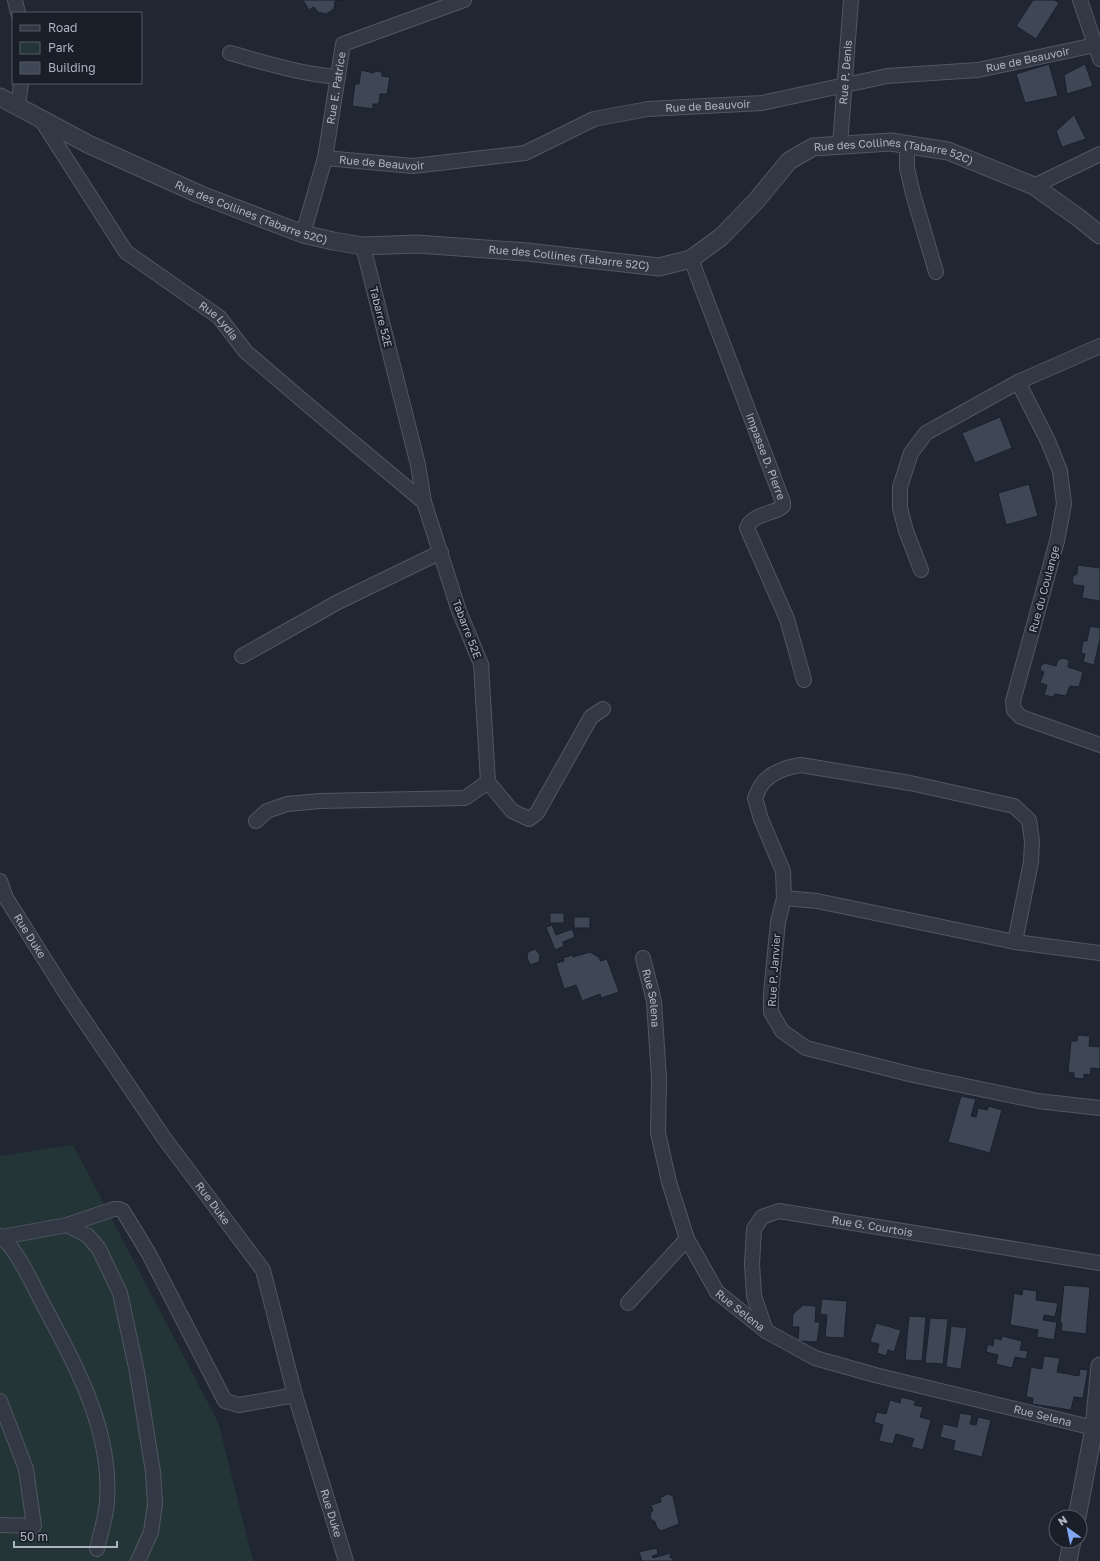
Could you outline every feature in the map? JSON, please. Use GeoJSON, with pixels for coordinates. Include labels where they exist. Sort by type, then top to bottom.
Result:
{"type":"FeatureCollection","features":[{"type":"Feature","properties":{"kind":"street"},"geometry":{"type":"LineString","coordinates":[[15,0],[18,12]]}},
{"type":"Feature","properties":{"kind":"street","name":"Rue E. Patrice"},"geometry":{"type":"LineString","coordinates":[[304,234],[325,158],[343,44],[464,0]]}},
{"type":"Feature","properties":{"kind":"street","name":"Rue P. Denis"},"geometry":{"type":"LineString","coordinates":[[840,144],[851,0]]}},
{"type":"Feature","properties":{"kind":"street"},"geometry":{"type":"LineString","coordinates":[[1080,0],[1100,59]]}},
{"type":"Feature","properties":{"kind":"street","name":"Rue de Beauvoir"},"geometry":{"type":"LineString","coordinates":[[325,158],[412,166],[525,153],[594,119],[648,109],[762,103],[886,76],[978,70],[1095,45]]}},
{"type":"Feature","properties":{"kind":"street"},"geometry":{"type":"LineString","coordinates":[[230,53],[286,69],[314,75],[338,77]]}},
{"type":"Feature","properties":{"kind":"street"},"geometry":{"type":"LineString","coordinates":[[18,105],[22,84]]}},
{"type":"Feature","properties":{"kind":"street","name":"Rue des Collines (Tabarre 52C)"},"geometry":{"type":"LineString","coordinates":[[0,97],[18,105],[88,144],[201,195],[304,234],[363,246],[417,244],[519,251],[659,267],[691,259],[721,237],[756,201],[789,161],[813,147],[840,144],[891,142],[948,151],[1034,186],[1100,235]]}},
{"type":"Feature","properties":{"kind":"street","name":"Rue Lydia"},"geometry":{"type":"LineString","coordinates":[[39,117],[126,252],[219,316],[246,352],[424,502]]}},
{"type":"Feature","properties":{"kind":"street"},"geometry":{"type":"LineString","coordinates":[[907,144],[907,168],[913,194],[936,272]]}},
{"type":"Feature","properties":{"kind":"street"},"geometry":{"type":"LineString","coordinates":[[1034,186],[1100,154]]}},
{"type":"Feature","properties":{"kind":"street","name":"Tabarre 52E"},"geometry":{"type":"LineString","coordinates":[[363,246],[418,465],[424,502],[459,611],[481,664],[488,782]]}},
{"type":"Feature","properties":{"kind":"street","name":"Impasse D. Pierre"},"geometry":{"type":"LineString","coordinates":[[691,259],[783,502],[783,506],[780,509],[752,520],[747,528],[787,619],[804,680]]}},
{"type":"Feature","properties":{"kind":"street"},"geometry":{"type":"LineString","coordinates":[[921,570],[906,531],[900,508],[900,487],[911,452],[926,433],[1018,382],[1100,346]]}},
{"type":"Feature","properties":{"kind":"street","name":"Rue du Coulange"},"geometry":{"type":"LineString","coordinates":[[1018,382],[1048,441],[1060,471],[1064,504],[1055,548],[1013,701],[1014,710],[1021,717],[1100,745]]}},
{"type":"Feature","properties":{"kind":"street"},"geometry":{"type":"LineString","coordinates":[[242,656],[338,602],[440,552]]}},
{"type":"Feature","properties":{"kind":"street"},"geometry":{"type":"LineString","coordinates":[[256,822],[267,811],[287,804],[320,801],[465,798],[488,782],[512,811],[529,819],[537,813],[591,717],[603,710]]}},
{"type":"Feature","properties":{"kind":"street","name":"Rue P. Janvier"},"geometry":{"type":"LineString","coordinates":[[1015,942],[1031,862],[1032,840],[1029,820],[1014,806],[910,783],[801,765],[788,767],[775,773],[762,784],[755,798],[783,871],[784,898],[778,922],[771,993],[771,1012],[782,1031],[806,1048],[913,1075],[1038,1101],[1100,1108]]}},
{"type":"Feature","properties":{"kind":"street","name":"Rue Duke"},"geometry":{"type":"LineString","coordinates":[[0,881],[6,898],[68,998],[164,1138],[263,1270],[295,1395],[346,1561]]}},
{"type":"Feature","properties":{"kind":"street"},"geometry":{"type":"LineString","coordinates":[[784,898],[817,901],[1015,942],[1100,953]]}},
{"type":"Feature","properties":{"kind":"street","name":"Rue Selena"},"geometry":{"type":"LineString","coordinates":[[643,958],[654,1001],[659,1079],[658,1133],[669,1182],[687,1239],[717,1292],[766,1331],[815,1358],[875,1375],[1094,1428]]}},
{"type":"Feature","properties":{"kind":"street"},"geometry":{"type":"LineString","coordinates":[[97,1550],[107,1502],[106,1471],[101,1435],[80,1375],[21,1262],[1,1236],[67,1225],[114,1209],[123,1211],[149,1254],[225,1401],[239,1405],[295,1395]]}},
{"type":"Feature","properties":{"kind":"street","name":"Rue G. Courtois"},"geometry":{"type":"LineString","coordinates":[[766,1331],[754,1296],[752,1264],[754,1229],[762,1217],[779,1211],[1100,1263]]}},
{"type":"Feature","properties":{"kind":"street"},"geometry":{"type":"LineString","coordinates":[[67,1225],[88,1236],[99,1249],[120,1293],[137,1372],[153,1472],[155,1504],[151,1532],[138,1561]]}},
{"type":"Feature","properties":{"kind":"street"},"geometry":{"type":"LineString","coordinates":[[628,1303],[687,1239]]}},
{"type":"Feature","properties":{"kind":"street"},"geometry":{"type":"LineString","coordinates":[[1079,1509],[1094,1428],[1100,1366]]}},
{"type":"Feature","properties":{"kind":"street"},"geometry":{"type":"LineString","coordinates":[[0,1401],[26,1469],[34,1526],[0,1525]]}},
{"type":"Feature","properties":{"kind":"green space"},"geometry":{"type":"Polygon","coordinates":[[[73,1145],[218,1422],[253,1561],[0,1561],[0,1156],[73,1145]]]}},
{"type":"Feature","properties":{"kind":"building"},"geometry":{"type":"Polygon","coordinates":[[[303,0],[345,0],[335,1],[334,9],[326,14],[318,12],[314,7],[309,10],[303,0]]]}},
{"type":"Feature","properties":{"kind":"building"},"geometry":{"type":"Polygon","coordinates":[[[1033,0],[1055,0],[1059,3],[1036,39],[1016,26],[1033,0]]]}},
{"type":"Feature","properties":{"kind":"building"},"geometry":{"type":"Polygon","coordinates":[[[1049,64],[1058,96],[1025,103],[1016,74],[1049,64]]]}},
{"type":"Feature","properties":{"kind":"building"},"geometry":{"type":"Polygon","coordinates":[[[1085,64],[1093,86],[1067,94],[1064,75],[1085,64]]]}},
{"type":"Feature","properties":{"kind":"building"},"geometry":{"type":"Polygon","coordinates":[[[361,70],[374,73],[374,71],[382,72],[382,76],[390,77],[387,94],[380,94],[379,104],[373,104],[373,109],[352,106],[355,84],[359,84],[361,70]]]}},
{"type":"Feature","properties":{"kind":"building"},"geometry":{"type":"Polygon","coordinates":[[[1074,115],[1086,139],[1062,147],[1056,131],[1074,115]]]}},
{"type":"Feature","properties":{"kind":"building"},"geometry":{"type":"Polygon","coordinates":[[[1000,417],[1012,448],[975,463],[962,433],[1000,417]]]}},
{"type":"Feature","properties":{"kind":"building"},"geometry":{"type":"Polygon","coordinates":[[[1029,484],[1038,516],[1006,525],[998,493],[1029,484]]]}},
{"type":"Feature","properties":{"kind":"building"},"geometry":{"type":"Polygon","coordinates":[[[1078,565],[1100,568],[1100,601],[1082,598],[1084,586],[1075,585],[1072,582],[1073,576],[1077,574],[1078,565]]]}},
{"type":"Feature","properties":{"kind":"building"},"geometry":{"type":"Polygon","coordinates":[[[1090,626],[1100,628],[1100,639],[1094,665],[1083,662],[1085,654],[1081,653],[1083,641],[1087,641],[1090,626]]]}},
{"type":"Feature","properties":{"kind":"building"},"geometry":{"type":"Polygon","coordinates":[[[1063,658],[1069,660],[1068,667],[1083,672],[1079,687],[1070,686],[1066,696],[1055,694],[1053,697],[1044,695],[1047,685],[1040,683],[1044,672],[1040,670],[1041,665],[1045,663],[1056,666],[1058,660],[1063,658]]]}},
{"type":"Feature","properties":{"kind":"building"},"geometry":{"type":"Polygon","coordinates":[[[550,913],[564,913],[564,923],[550,923],[550,913]]]}},
{"type":"Feature","properties":{"kind":"building"},"geometry":{"type":"Polygon","coordinates":[[[574,917],[590,917],[590,928],[574,928],[574,917]]]}},
{"type":"Feature","properties":{"kind":"building"},"geometry":{"type":"Polygon","coordinates":[[[552,925],[556,935],[572,929],[575,937],[563,942],[564,946],[555,950],[546,927],[552,925]]]}},
{"type":"Feature","properties":{"kind":"building"},"geometry":{"type":"Polygon","coordinates":[[[535,949],[540,955],[539,962],[530,965],[527,958],[528,952],[535,949]]]}},
{"type":"Feature","properties":{"kind":"building"},"geometry":{"type":"Polygon","coordinates":[[[590,952],[600,958],[600,961],[607,959],[619,992],[601,998],[600,994],[582,1001],[576,985],[564,989],[556,963],[564,961],[563,958],[572,955],[573,957],[590,952]]]}},
{"type":"Feature","properties":{"kind":"building"},"geometry":{"type":"Polygon","coordinates":[[[1078,1035],[1090,1036],[1089,1046],[1100,1047],[1100,1069],[1091,1068],[1090,1075],[1084,1074],[1084,1079],[1074,1078],[1074,1073],[1068,1072],[1071,1041],[1077,1041],[1078,1035]]]}},
{"type":"Feature","properties":{"kind":"building"},"geometry":{"type":"Polygon","coordinates":[[[961,1096],[976,1099],[971,1116],[976,1117],[978,1108],[987,1110],[989,1106],[1002,1110],[990,1153],[948,1142],[961,1096]]]}},
{"type":"Feature","properties":{"kind":"building"},"geometry":{"type":"Polygon","coordinates":[[[1064,1285],[1090,1287],[1086,1334],[1061,1331],[1062,1323],[1060,1323],[1064,1285]]]}},
{"type":"Feature","properties":{"kind":"building"},"geometry":{"type":"Polygon","coordinates":[[[1023,1289],[1037,1291],[1036,1300],[1058,1303],[1055,1317],[1044,1315],[1043,1320],[1057,1322],[1054,1340],[1037,1337],[1038,1330],[1010,1325],[1014,1293],[1022,1295],[1023,1289]]]}},
{"type":"Feature","properties":{"kind":"building"},"geometry":{"type":"Polygon","coordinates":[[[822,1299],[847,1301],[844,1338],[825,1337],[827,1315],[820,1314],[822,1299]]]}},
{"type":"Feature","properties":{"kind":"building"},"geometry":{"type":"Polygon","coordinates":[[[803,1305],[816,1306],[815,1322],[820,1322],[817,1342],[798,1341],[799,1327],[792,1327],[793,1314],[803,1305]]]}},
{"type":"Feature","properties":{"kind":"building"},"geometry":{"type":"Polygon","coordinates":[[[909,1316],[926,1317],[922,1361],[905,1360],[909,1316]]]}},
{"type":"Feature","properties":{"kind":"building"},"geometry":{"type":"Polygon","coordinates":[[[930,1318],[948,1319],[943,1364],[925,1363],[930,1318]]]}},
{"type":"Feature","properties":{"kind":"building"},"geometry":{"type":"Polygon","coordinates":[[[876,1323],[901,1330],[894,1352],[888,1350],[886,1356],[877,1353],[879,1344],[870,1342],[876,1323]]]}},
{"type":"Feature","properties":{"kind":"building"},"geometry":{"type":"Polygon","coordinates":[[[951,1326],[967,1328],[961,1369],[946,1367],[951,1326]]]}},
{"type":"Feature","properties":{"kind":"building"},"geometry":{"type":"Polygon","coordinates":[[[1002,1336],[1022,1341],[1020,1350],[1028,1351],[1026,1359],[1015,1357],[1012,1368],[996,1364],[998,1355],[986,1352],[988,1344],[993,1346],[994,1338],[1001,1340],[1002,1336]]]}},
{"type":"Feature","properties":{"kind":"building"},"geometry":{"type":"Polygon","coordinates":[[[1044,1356],[1060,1358],[1057,1372],[1079,1376],[1080,1369],[1088,1370],[1083,1398],[1074,1397],[1071,1410],[1032,1404],[1033,1398],[1026,1397],[1031,1367],[1042,1369],[1044,1356]]]}},
{"type":"Feature","properties":{"kind":"building"},"geometry":{"type":"Polygon","coordinates":[[[901,1397],[916,1401],[914,1405],[923,1407],[920,1417],[931,1420],[923,1450],[911,1447],[914,1439],[896,1434],[893,1444],[879,1441],[883,1425],[874,1422],[877,1412],[886,1414],[890,1400],[900,1403],[901,1397]]]}},
{"type":"Feature","properties":{"kind":"building"},"geometry":{"type":"Polygon","coordinates":[[[960,1413],[972,1415],[970,1424],[976,1425],[978,1417],[991,1420],[982,1457],[953,1450],[955,1441],[940,1437],[943,1424],[957,1427],[960,1413]]]}},
{"type":"Feature","properties":{"kind":"building"},"geometry":{"type":"Polygon","coordinates":[[[668,1494],[673,1496],[679,1524],[661,1531],[657,1528],[655,1522],[650,1518],[651,1512],[653,1511],[651,1505],[661,1502],[660,1498],[668,1494]]]}},
{"type":"Feature","properties":{"kind":"building"},"geometry":{"type":"Polygon","coordinates":[[[657,1548],[658,1554],[652,1556],[653,1558],[671,1553],[670,1557],[675,1561],[642,1561],[639,1552],[657,1548]]]}}]}
